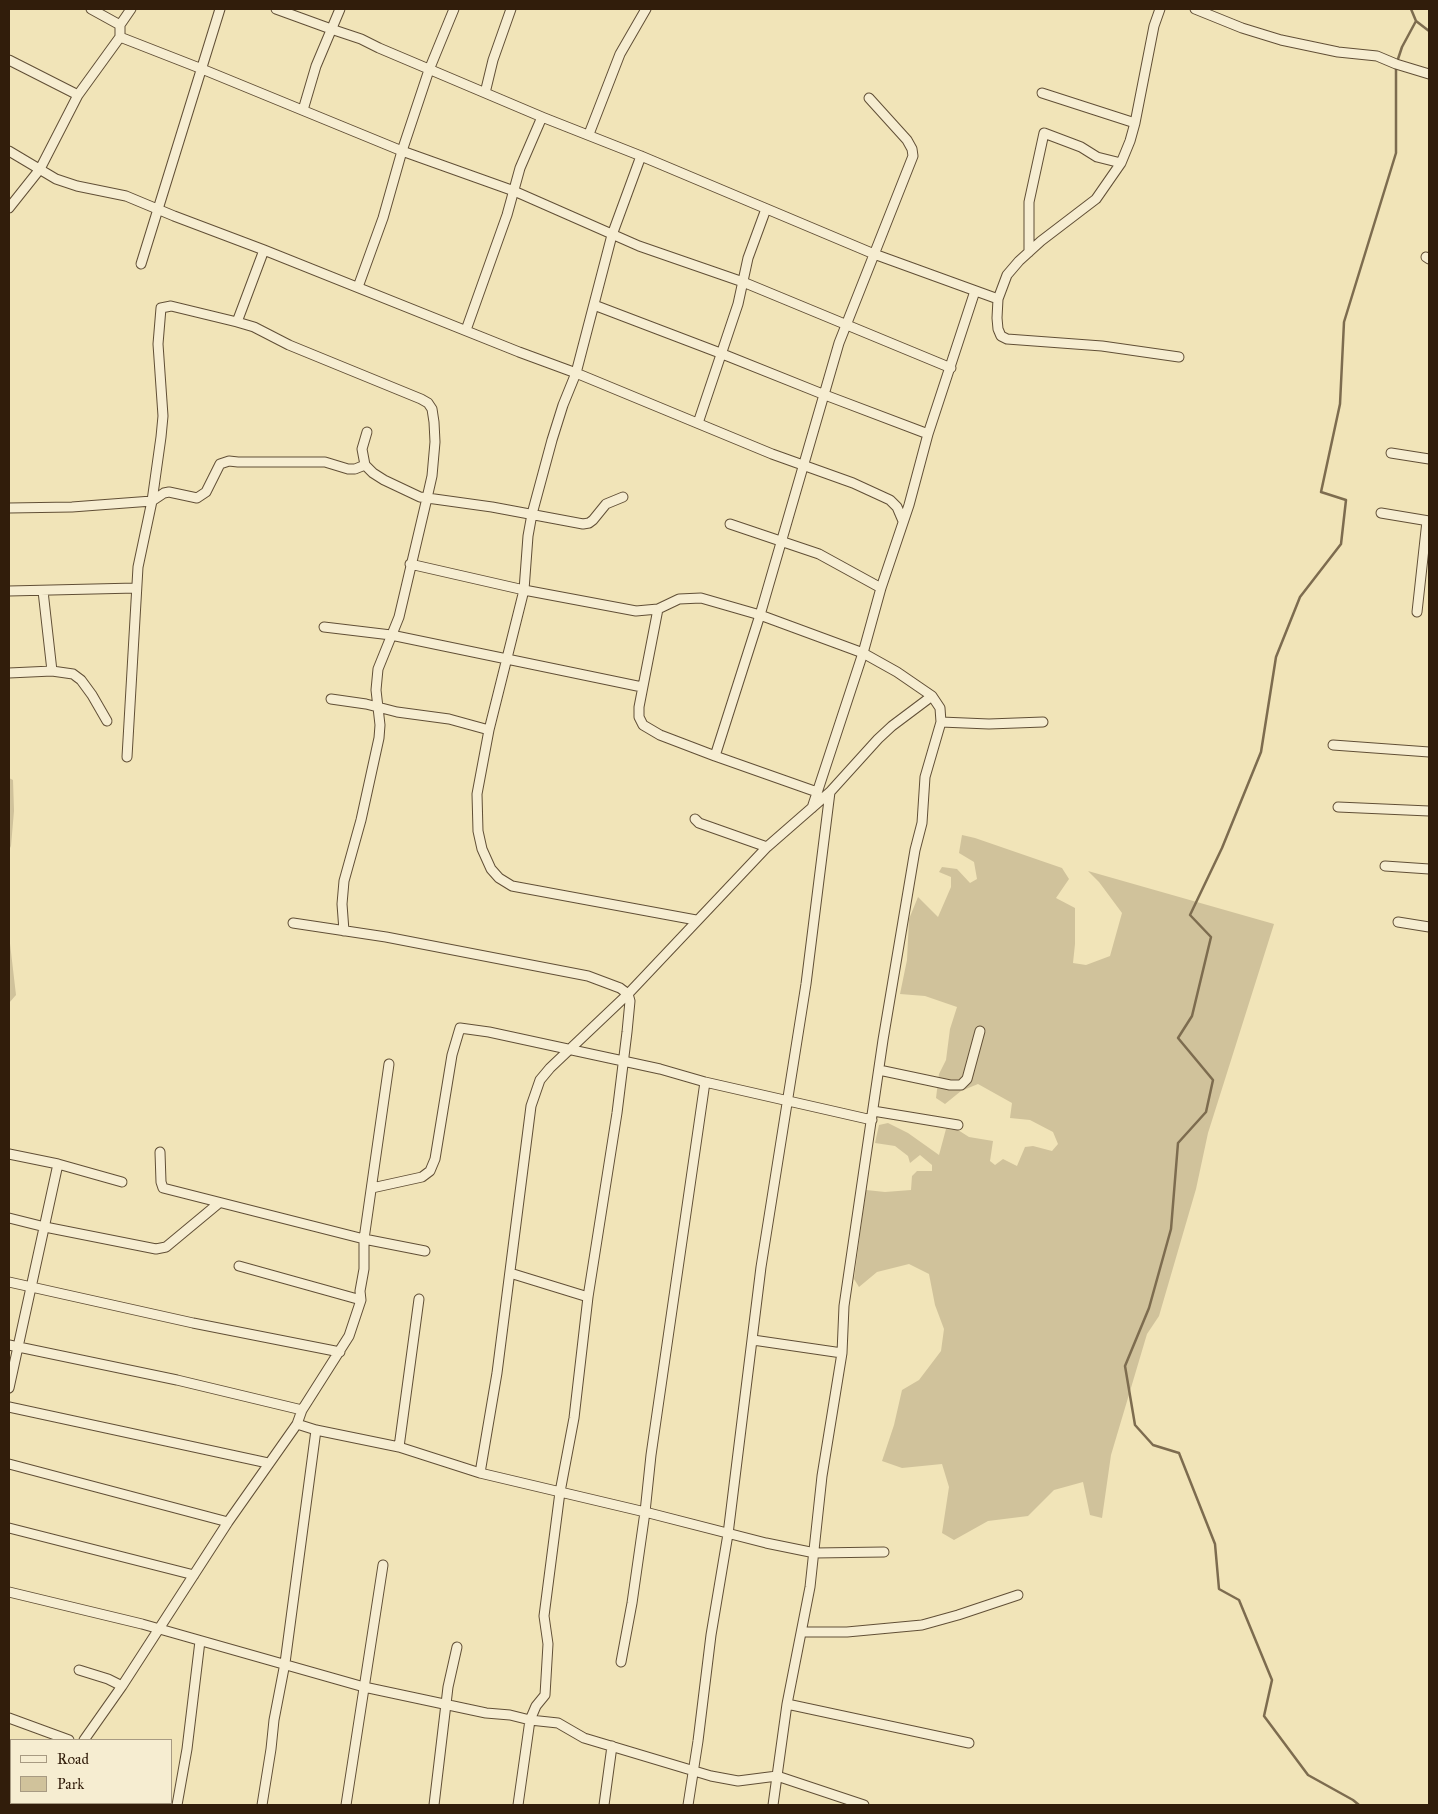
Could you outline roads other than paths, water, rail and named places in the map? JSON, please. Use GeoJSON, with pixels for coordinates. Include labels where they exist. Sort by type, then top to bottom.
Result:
{"type":"FeatureCollection","features":[{"type":"Feature","properties":{"kind":"street"},"geometry":{"type":"LineString","coordinates":[[92,9],[120,25]]}},
{"type":"Feature","properties":{"kind":"street"},"geometry":{"type":"LineString","coordinates":[[9,208],[40,169],[78,95],[120,37],[120,25],[131,9]]}},
{"type":"Feature","properties":{"kind":"street"},"geometry":{"type":"LineString","coordinates":[[141,264],[220,9]]}},
{"type":"Feature","properties":{"kind":"street"},"geometry":{"type":"LineString","coordinates":[[276,9],[362,39],[429,70],[542,117],[589,134],[874,254],[998,299]]}},
{"type":"Feature","properties":{"kind":"street"},"geometry":{"type":"LineString","coordinates":[[303,110],[316,66],[340,9]]}},
{"type":"Feature","properties":{"kind":"street"},"geometry":{"type":"LineString","coordinates":[[358,287],[384,218],[402,151],[429,70],[454,9]]}},
{"type":"Feature","properties":{"kind":"street"},"geometry":{"type":"LineString","coordinates":[[485,93],[493,60],[512,9]]}},
{"type":"Feature","properties":{"kind":"street"},"geometry":{"type":"LineString","coordinates":[[589,134],[620,54],[646,9]]}},
{"type":"Feature","properties":{"kind":"street"},"geometry":{"type":"LineString","coordinates":[[1160,9],[1154,26],[1135,123],[1121,163],[1096,198],[1029,252],[1007,275],[998,299],[998,329],[1001,336],[1007,340],[1102,346],[1179,356]]}},
{"type":"Feature","properties":{"kind":"street"},"geometry":{"type":"LineString","coordinates":[[1195,9],[1242,28],[1281,40],[1338,52],[1376,56],[1429,74]]}},
{"type":"Feature","properties":{"kind":"street"},"geometry":{"type":"LineString","coordinates":[[120,37],[202,68],[402,151],[514,191],[612,234],[743,282],[951,368]]}},
{"type":"Feature","properties":{"kind":"street"},"geometry":{"type":"LineString","coordinates":[[9,60],[78,95]]}},
{"type":"Feature","properties":{"kind":"street"},"geometry":{"type":"LineString","coordinates":[[1042,93],[1135,123]]}},
{"type":"Feature","properties":{"kind":"street"},"geometry":{"type":"LineString","coordinates":[[715,756],[760,615],[846,324],[901,182],[910,165],[912,149],[869,98]]}},
{"type":"Feature","properties":{"kind":"street"},"geometry":{"type":"LineString","coordinates":[[466,330],[507,215],[520,168],[542,117]]}},
{"type":"Feature","properties":{"kind":"street"},"geometry":{"type":"LineString","coordinates":[[1029,252],[1029,202],[1044,133],[1081,147],[1097,157],[1121,163]]}},
{"type":"Feature","properties":{"kind":"street"},"geometry":{"type":"LineString","coordinates":[[9,151],[56,179],[77,186],[126,196],[157,210],[264,250],[576,373],[803,465],[854,483],[885,497],[897,507],[903,521]]}},
{"type":"Feature","properties":{"kind":"street"},"geometry":{"type":"LineString","coordinates":[[641,156],[612,234],[576,373],[552,440],[532,514],[528,536],[524,590],[489,730],[477,794],[478,831],[482,849],[491,869],[499,878],[512,886],[696,920]]}},
{"type":"Feature","properties":{"kind":"street"},"geometry":{"type":"LineString","coordinates":[[698,423],[738,304],[748,258],[766,209]]}},
{"type":"Feature","properties":{"kind":"street"},"geometry":{"type":"LineString","coordinates":[[237,322],[264,250]]}},
{"type":"Feature","properties":{"kind":"street"},"geometry":{"type":"LineString","coordinates":[[812,808],[863,653],[928,434],[951,368],[974,291]]}},
{"type":"Feature","properties":{"kind":"street"},"geometry":{"type":"LineString","coordinates":[[127,757],[138,567],[152,501],[163,416],[158,344],[161,308],[171,306],[254,326],[290,344],[394,386],[428,403],[432,409],[434,422],[435,442],[432,476],[399,617],[378,670],[376,690],[380,724],[379,738],[361,820],[343,887],[344,931]]}},
{"type":"Feature","properties":{"kind":"street"},"geometry":{"type":"LineString","coordinates":[[594,306],[928,434]]}},
{"type":"Feature","properties":{"kind":"street"},"geometry":{"type":"LineString","coordinates":[[367,432],[362,449],[366,465],[373,473],[396,487],[427,498],[583,524],[593,520],[606,504],[623,497]]}},
{"type":"Feature","properties":{"kind":"street"},"geometry":{"type":"LineString","coordinates":[[1391,453],[1429,459]]}},
{"type":"Feature","properties":{"kind":"street"},"geometry":{"type":"LineString","coordinates":[[9,508],[72,507],[152,501],[169,492],[197,498],[202,496],[209,487],[216,470],[224,462],[325,462],[348,469],[355,469],[366,465]]}},
{"type":"Feature","properties":{"kind":"street"},"geometry":{"type":"LineString","coordinates":[[1381,513],[1428,521],[1417,612]]}},
{"type":"Feature","properties":{"kind":"street"},"geometry":{"type":"LineString","coordinates":[[730,524],[819,554],[881,588]]}},
{"type":"Feature","properties":{"kind":"street"},"geometry":{"type":"LineString","coordinates":[[410,564],[524,590],[636,611],[658,609],[679,599],[702,598],[760,615],[863,653],[897,672],[932,696],[940,708],[941,722],[925,777],[922,823],[914,850],[858,1202],[844,1306],[842,1353],[822,1476],[815,1553],[802,1632],[786,1704],[773,1805]]}},
{"type":"Feature","properties":{"kind":"street"},"geometry":{"type":"LineString","coordinates":[[9,591],[136,588]]}},
{"type":"Feature","properties":{"kind":"street"},"geometry":{"type":"LineString","coordinates":[[43,591],[52,671]]}},
{"type":"Feature","properties":{"kind":"street"},"geometry":{"type":"LineString","coordinates":[[658,609],[642,687],[639,717],[643,726],[660,735],[715,756],[818,792]]}},
{"type":"Feature","properties":{"kind":"street"},"geometry":{"type":"LineString","coordinates":[[324,627],[391,635],[642,687]]}},
{"type":"Feature","properties":{"kind":"street"},"geometry":{"type":"LineString","coordinates":[[9,673],[52,671],[73,674],[82,680],[107,721]]}},
{"type":"Feature","properties":{"kind":"street"},"geometry":{"type":"LineString","coordinates":[[480,1473],[497,1373],[531,1106],[540,1080],[550,1068],[628,994],[766,847],[830,792],[878,739],[932,696]]}},
{"type":"Feature","properties":{"kind":"street"},"geometry":{"type":"LineString","coordinates":[[330,699],[449,719],[489,730]]}},
{"type":"Feature","properties":{"kind":"street"},"geometry":{"type":"LineString","coordinates":[[380,724],[393,711]]}},
{"type":"Feature","properties":{"kind":"street"},"geometry":{"type":"LineString","coordinates":[[941,722],[989,724],[1043,722]]}},
{"type":"Feature","properties":{"kind":"street"},"geometry":{"type":"LineString","coordinates":[[1333,744],[1429,752]]}},
{"type":"Feature","properties":{"kind":"street"},"geometry":{"type":"LineString","coordinates":[[688,1805],[711,1635],[728,1534],[740,1433],[754,1340],[761,1267],[813,930],[830,792]]}},
{"type":"Feature","properties":{"kind":"street"},"geometry":{"type":"LineString","coordinates":[[1338,807],[1429,811]]}},
{"type":"Feature","properties":{"kind":"street"},"geometry":{"type":"LineString","coordinates":[[695,819],[700,823],[766,847]]}},
{"type":"Feature","properties":{"kind":"street"},"geometry":{"type":"LineString","coordinates":[[1385,866],[1429,869]]}},
{"type":"Feature","properties":{"kind":"street"},"geometry":{"type":"LineString","coordinates":[[1398,922],[1429,927]]}},
{"type":"Feature","properties":{"kind":"street"},"geometry":{"type":"LineString","coordinates":[[293,923],[386,937],[588,976],[612,984],[628,994]]}},
{"type":"Feature","properties":{"kind":"street"},"geometry":{"type":"LineString","coordinates":[[518,1805],[530,1720],[536,1706],[546,1695],[548,1644],[544,1616],[560,1492],[574,1418],[588,1297],[624,1061],[630,1009],[628,994]]}},
{"type":"Feature","properties":{"kind":"street"},"geometry":{"type":"LineString","coordinates":[[372,1188],[422,1177],[430,1171],[435,1159],[452,1055],[460,1028],[489,1032],[660,1069],[705,1082],[788,1101],[873,1116],[958,1125]]}},
{"type":"Feature","properties":{"kind":"street"},"geometry":{"type":"LineString","coordinates":[[879,1070],[961,1086],[967,1079],[980,1032]]}},
{"type":"Feature","properties":{"kind":"street"},"geometry":{"type":"LineString","coordinates":[[85,1739],[122,1686],[228,1522],[297,1424],[302,1410],[349,1336],[361,1300],[364,1239],[389,1064]]}},
{"type":"Feature","properties":{"kind":"street"},"geometry":{"type":"LineString","coordinates":[[621,1662],[646,1512],[651,1455],[705,1082]]}},
{"type":"Feature","properties":{"kind":"street"},"geometry":{"type":"LineString","coordinates":[[160,1152],[163,1188],[364,1239],[425,1252]]}},
{"type":"Feature","properties":{"kind":"street"},"geometry":{"type":"LineString","coordinates":[[9,1154],[58,1164],[122,1182]]}},
{"type":"Feature","properties":{"kind":"street"},"geometry":{"type":"LineString","coordinates":[[9,1388],[13,1346],[31,1288],[58,1164]]}},
{"type":"Feature","properties":{"kind":"street"},"geometry":{"type":"LineString","coordinates":[[9,1218],[156,1249],[166,1247],[219,1203]]}},
{"type":"Feature","properties":{"kind":"street"},"geometry":{"type":"LineString","coordinates":[[239,1266],[361,1300]]}},
{"type":"Feature","properties":{"kind":"street"},"geometry":{"type":"LineString","coordinates":[[510,1273],[588,1297]]}},
{"type":"Feature","properties":{"kind":"street"},"geometry":{"type":"LineString","coordinates":[[9,1282],[193,1323],[340,1352]]}},
{"type":"Feature","properties":{"kind":"street"},"geometry":{"type":"LineString","coordinates":[[399,1447],[418,1299]]}},
{"type":"Feature","properties":{"kind":"street"},"geometry":{"type":"LineString","coordinates":[[754,1340],[842,1353]]}},
{"type":"Feature","properties":{"kind":"street"},"geometry":{"type":"LineString","coordinates":[[13,1346],[177,1380],[302,1410]]}},
{"type":"Feature","properties":{"kind":"street"},"geometry":{"type":"LineString","coordinates":[[9,1407],[268,1463]]}},
{"type":"Feature","properties":{"kind":"street"},"geometry":{"type":"LineString","coordinates":[[297,1424],[316,1430],[399,1447],[480,1473],[646,1512],[728,1534],[815,1553],[884,1552]]}},
{"type":"Feature","properties":{"kind":"street"},"geometry":{"type":"LineString","coordinates":[[262,1805],[274,1720],[285,1664],[316,1430]]}},
{"type":"Feature","properties":{"kind":"street"},"geometry":{"type":"LineString","coordinates":[[9,1464],[228,1522]]}},
{"type":"Feature","properties":{"kind":"street"},"geometry":{"type":"LineString","coordinates":[[9,1528],[194,1575]]}},
{"type":"Feature","properties":{"kind":"street"},"geometry":{"type":"LineString","coordinates":[[346,1805],[383,1565]]}},
{"type":"Feature","properties":{"kind":"street"},"geometry":{"type":"LineString","coordinates":[[9,1592],[114,1616],[364,1687],[486,1713],[558,1723],[584,1738],[711,1776],[738,1781],[777,1776],[864,1805]]}},
{"type":"Feature","properties":{"kind":"street"},"geometry":{"type":"LineString","coordinates":[[802,1632],[848,1632],[922,1625],[1018,1595]]}},
{"type":"Feature","properties":{"kind":"street"},"geometry":{"type":"LineString","coordinates":[[177,1805],[187,1749],[200,1641]]}},
{"type":"Feature","properties":{"kind":"street"},"geometry":{"type":"LineString","coordinates":[[434,1805],[446,1705],[457,1647]]}},
{"type":"Feature","properties":{"kind":"street"},"geometry":{"type":"LineString","coordinates":[[79,1670],[108,1678],[122,1686]]}},
{"type":"Feature","properties":{"kind":"street"},"geometry":{"type":"LineString","coordinates":[[786,1704],[969,1743]]}},
{"type":"Feature","properties":{"kind":"street"},"geometry":{"type":"LineString","coordinates":[[9,1718],[66,1739]]}},
{"type":"Feature","properties":{"kind":"street"},"geometry":{"type":"LineString","coordinates":[[604,1805],[612,1746]]}},
{"type":"Feature","properties":{"kind":"waterway"},"geometry":{"type":"LineString","coordinates":[[1411,9],[1416,21],[1429,31]]}},
{"type":"Feature","properties":{"kind":"waterway"},"geometry":{"type":"LineString","coordinates":[[1397,62],[1402,47],[1416,21]]}},
{"type":"Feature","properties":{"kind":"waterway"},"geometry":{"type":"LineString","coordinates":[[1359,1805],[1308,1775],[1264,1716],[1272,1680],[1239,1600],[1219,1589],[1215,1544],[1179,1453],[1153,1445],[1135,1425],[1125,1366],[1149,1308],[1171,1229],[1178,1143],[1206,1112],[1213,1080],[1178,1038],[1192,1016],[1211,937],[1190,915],[1222,848],[1261,752],[1276,657],[1300,597],[1341,544],[1346,500],[1321,492],[1340,404],[1344,322],[1396,153],[1396,67]]}}]}
